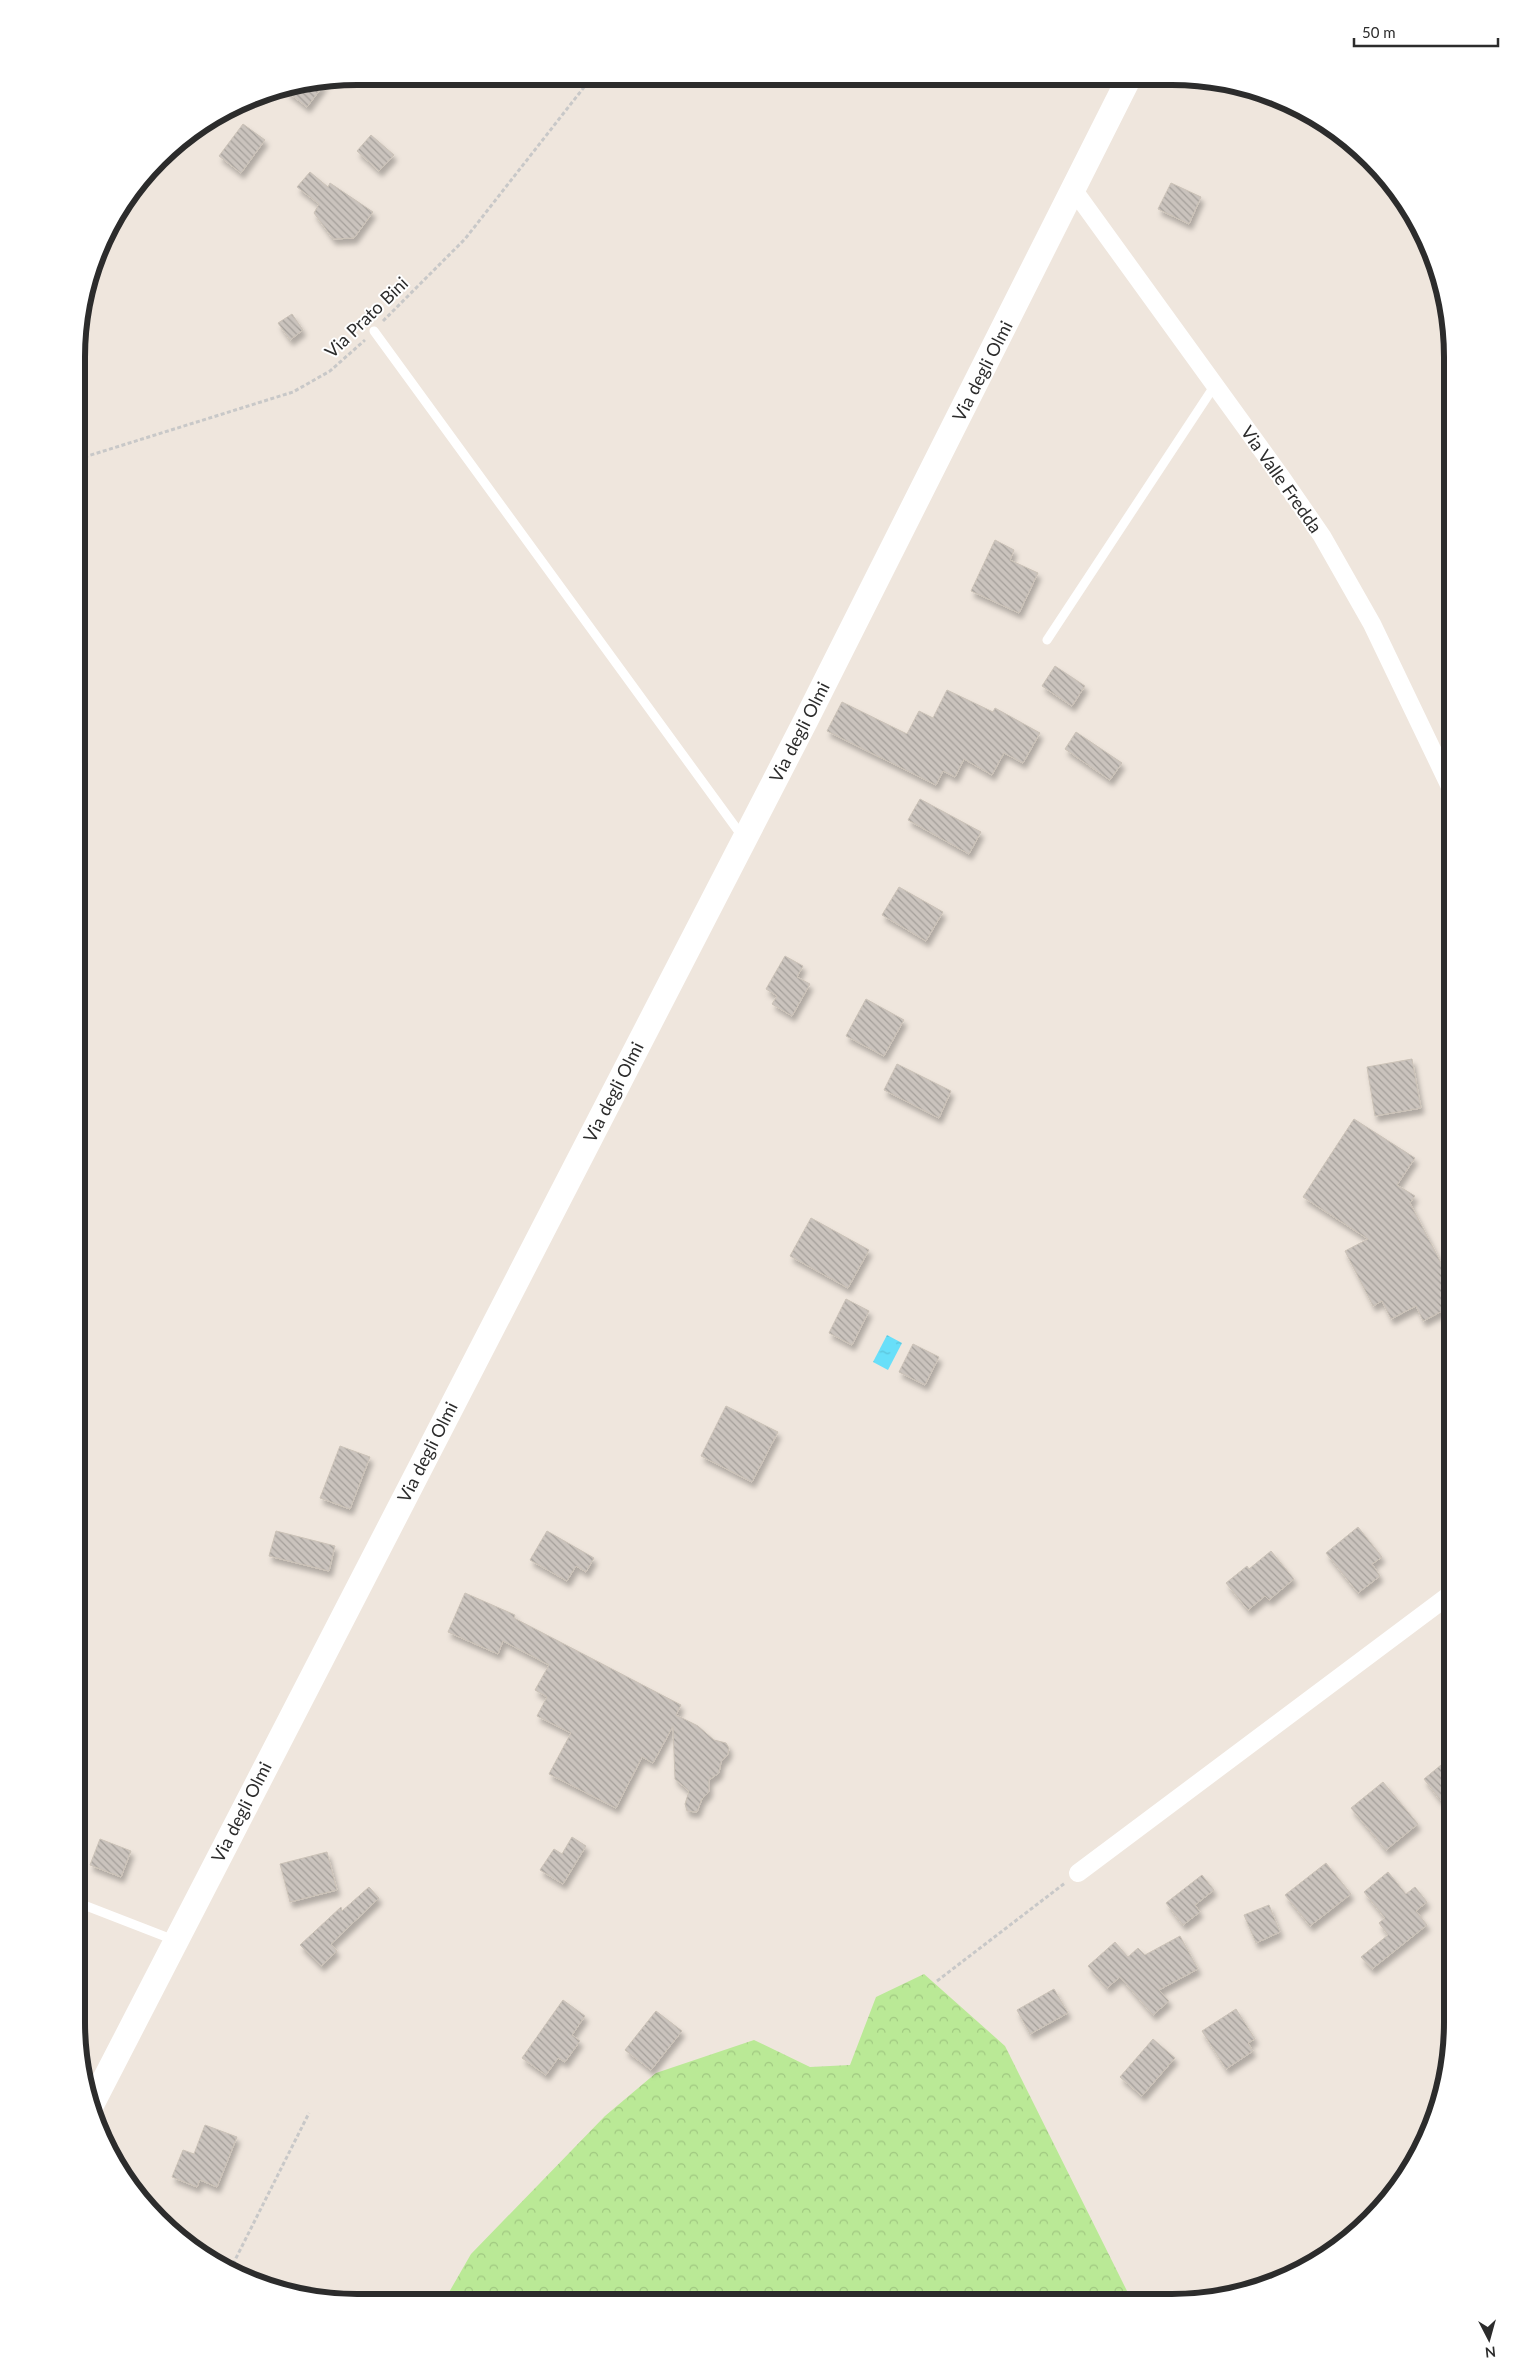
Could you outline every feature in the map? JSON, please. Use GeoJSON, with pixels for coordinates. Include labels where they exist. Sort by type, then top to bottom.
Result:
{"type":"FeatureCollection","features":[{"type":"Feature","properties":{"kind":"street","name":"Via degli Olmi"},"geometry":{"type":"LineString","coordinates":[[95,2097],[744,839],[1125,85]]}},
{"type":"Feature","properties":{"kind":"street","name":"Via Valle Fredda"},"geometry":{"type":"LineString","coordinates":[[1073,189],[1282,478],[1347,578],[1398,674],[1444,773]]}},
{"type":"Feature","properties":{"kind":"street"},"geometry":{"type":"LineString","coordinates":[[1078,1873],[1444,1599]]}},
{"type":"Feature","properties":{"kind":"lane"},"geometry":{"type":"LineString","coordinates":[[374,331],[744,839]]}},
{"type":"Feature","properties":{"kind":"lane"},"geometry":{"type":"LineString","coordinates":[[1047,640],[1215,385]]}},
{"type":"Feature","properties":{"kind":"lane"},"geometry":{"type":"LineString","coordinates":[[85,1906],[175,1941]]}},
{"type":"Feature","properties":{"kind":"path","name":"Via Prato Bini"},"geometry":{"type":"LineString","coordinates":[[85,457],[293,392],[330,371],[374,331],[464,238],[586,85]]}},
{"type":"Feature","properties":{"kind":"path"},"geometry":{"type":"LineString","coordinates":[[937,1981],[1078,1873]]}},
{"type":"Feature","properties":{"kind":"path"},"geometry":{"type":"LineString","coordinates":[[233,2264],[309,2113]]}},
{"type":"Feature","properties":{"kind":"green space"},"geometry":{"type":"Polygon","coordinates":[[[924,1974],[1005,2046],[1129,2294],[448,2294],[471,2254],[605,2116],[656,2073],[754,2040],[810,2067],[850,2065],[876,1997],[924,1974]]]}},
{"type":"Feature","properties":{"kind":"water"},"geometry":{"type":"Polygon","coordinates":[[[887,1335],[902,1343],[888,1370],[873,1362],[887,1335]]]}},
{"type":"Feature","properties":{"kind":"building"},"geometry":{"type":"Polygon","coordinates":[[[322,87],[307,107],[289,93],[322,87]]]}},
{"type":"Feature","properties":{"kind":"building"},"geometry":{"type":"Polygon","coordinates":[[[243,124],[265,140],[241,173],[219,156],[243,124]]]}},
{"type":"Feature","properties":{"kind":"building"},"geometry":{"type":"Polygon","coordinates":[[[371,135],[394,155],[379,171],[357,151],[371,135]]]}},
{"type":"Feature","properties":{"kind":"building"},"geometry":{"type":"Polygon","coordinates":[[[310,172],[328,187],[330,183],[373,212],[354,238],[333,239],[314,213],[319,204],[297,187],[310,172]]]}},
{"type":"Feature","properties":{"kind":"building"},"geometry":{"type":"Polygon","coordinates":[[[1171,183],[1201,197],[1189,224],[1158,209],[1171,183]]]}},
{"type":"Feature","properties":{"kind":"building"},"geometry":{"type":"Polygon","coordinates":[[[292,314],[303,330],[290,340],[278,323],[292,314]]]}},
{"type":"Feature","properties":{"kind":"building"},"geometry":{"type":"Polygon","coordinates":[[[995,540],[1014,550],[1010,560],[1038,573],[1019,613],[971,591],[995,540]]]}},
{"type":"Feature","properties":{"kind":"building"},"geometry":{"type":"Polygon","coordinates":[[[1055,666],[1085,686],[1072,706],[1042,686],[1055,666]]]}},
{"type":"Feature","properties":{"kind":"building"},"geometry":{"type":"Polygon","coordinates":[[[947,690],[993,712],[995,708],[1040,733],[1023,763],[1004,753],[992,775],[964,759],[955,777],[943,771],[936,785],[827,731],[842,702],[907,734],[919,711],[933,718],[947,690]]]}},
{"type":"Feature","properties":{"kind":"building"},"geometry":{"type":"Polygon","coordinates":[[[1076,732],[1122,763],[1110,780],[1065,749],[1076,732]]]}},
{"type":"Feature","properties":{"kind":"building"},"geometry":{"type":"Polygon","coordinates":[[[920,799],[981,832],[969,854],[908,820],[920,799]]]}},
{"type":"Feature","properties":{"kind":"building"},"geometry":{"type":"Polygon","coordinates":[[[899,887],[943,912],[926,941],[882,915],[899,887]]]}},
{"type":"Feature","properties":{"kind":"building"},"geometry":{"type":"Polygon","coordinates":[[[785,956],[803,966],[797,977],[810,984],[792,1016],[772,1004],[777,996],[766,989],[785,956]]]}},
{"type":"Feature","properties":{"kind":"building"},"geometry":{"type":"Polygon","coordinates":[[[866,999],[904,1020],[884,1056],[846,1036],[866,999]]]}},
{"type":"Feature","properties":{"kind":"building"},"geometry":{"type":"Polygon","coordinates":[[[1412,1059],[1421,1108],[1375,1116],[1367,1067],[1412,1059]]]}},
{"type":"Feature","properties":{"kind":"building"},"geometry":{"type":"Polygon","coordinates":[[[897,1064],[951,1091],[939,1118],[884,1090],[897,1064]]]}},
{"type":"Feature","properties":{"kind":"building"},"geometry":{"type":"Polygon","coordinates":[[[1354,1119],[1415,1158],[1397,1185],[1415,1196],[1410,1203],[1444,1269],[1444,1310],[1423,1321],[1416,1306],[1391,1319],[1382,1301],[1373,1306],[1345,1251],[1368,1239],[1303,1197],[1354,1119]]]}},
{"type":"Feature","properties":{"kind":"building"},"geometry":{"type":"Polygon","coordinates":[[[811,1218],[869,1250],[848,1288],[790,1256],[811,1218]]]}},
{"type":"Feature","properties":{"kind":"building"},"geometry":{"type":"Polygon","coordinates":[[[846,1299],[869,1311],[852,1345],[829,1333],[846,1299]]]}},
{"type":"Feature","properties":{"kind":"building"},"geometry":{"type":"Polygon","coordinates":[[[913,1344],[939,1357],[925,1385],[899,1372],[913,1344]]]}},
{"type":"Feature","properties":{"kind":"building"},"geometry":{"type":"Polygon","coordinates":[[[726,1406],[778,1432],[752,1482],[701,1456],[726,1406]]]}},
{"type":"Feature","properties":{"kind":"building"},"geometry":{"type":"Polygon","coordinates":[[[340,1446],[370,1457],[350,1509],[320,1498],[340,1446]]]}},
{"type":"Feature","properties":{"kind":"building"},"geometry":{"type":"Polygon","coordinates":[[[1358,1527],[1382,1557],[1372,1564],[1380,1576],[1358,1593],[1326,1553],[1358,1527]]]}},
{"type":"Feature","properties":{"kind":"building"},"geometry":{"type":"Polygon","coordinates":[[[276,1531],[335,1546],[329,1571],[269,1556],[276,1531]]]}},
{"type":"Feature","properties":{"kind":"building"},"geometry":{"type":"Polygon","coordinates":[[[547,1531],[594,1558],[586,1572],[576,1566],[567,1581],[530,1560],[547,1531]]]}},
{"type":"Feature","properties":{"kind":"building"},"geometry":{"type":"Polygon","coordinates":[[[1271,1551],[1294,1579],[1269,1600],[1265,1596],[1248,1610],[1226,1583],[1247,1566],[1249,1569],[1271,1551]]]}},
{"type":"Feature","properties":{"kind":"building"},"geometry":{"type":"Polygon","coordinates":[[[465,1593],[515,1615],[514,1618],[681,1705],[676,1715],[698,1726],[714,1740],[726,1743],[729,1748],[728,1754],[721,1762],[719,1773],[709,1780],[709,1792],[702,1799],[697,1812],[687,1811],[685,1804],[689,1791],[675,1779],[673,1726],[653,1763],[642,1757],[616,1808],[549,1774],[571,1733],[537,1716],[547,1697],[535,1690],[549,1665],[503,1641],[498,1654],[448,1632],[465,1593]]]}},
{"type":"Feature","properties":{"kind":"building"},"geometry":{"type":"Polygon","coordinates":[[[1444,1763],[1444,1797],[1440,1800],[1424,1779],[1444,1763]]]}},
{"type":"Feature","properties":{"kind":"building"},"geometry":{"type":"Polygon","coordinates":[[[1383,1782],[1418,1824],[1386,1850],[1351,1808],[1383,1782]]]}},
{"type":"Feature","properties":{"kind":"building"},"geometry":{"type":"Polygon","coordinates":[[[572,1837],[586,1846],[563,1884],[540,1870],[554,1849],[562,1854],[572,1837]]]}},
{"type":"Feature","properties":{"kind":"building"},"geometry":{"type":"Polygon","coordinates":[[[100,1839],[131,1851],[121,1877],[90,1865],[100,1839]]]}},
{"type":"Feature","properties":{"kind":"building"},"geometry":{"type":"Polygon","coordinates":[[[327,1852],[337,1890],[290,1902],[280,1864],[327,1852]]]}},
{"type":"Feature","properties":{"kind":"building"},"geometry":{"type":"Polygon","coordinates":[[[1326,1863],[1351,1894],[1310,1926],[1285,1895],[1326,1863]]]}},
{"type":"Feature","properties":{"kind":"building"},"geometry":{"type":"Polygon","coordinates":[[[1388,1872],[1406,1894],[1415,1887],[1427,1902],[1416,1911],[1427,1925],[1372,1969],[1361,1957],[1388,1935],[1379,1923],[1385,1918],[1364,1892],[1388,1872]]]}},
{"type":"Feature","properties":{"kind":"building"},"geometry":{"type":"Polygon","coordinates":[[[1202,1875],[1214,1890],[1195,1905],[1200,1912],[1183,1925],[1166,1903],[1202,1875]]]}},
{"type":"Feature","properties":{"kind":"building"},"geometry":{"type":"Polygon","coordinates":[[[369,1887],[379,1898],[331,1944],[337,1951],[321,1966],[300,1945],[341,1907],[342,1911],[369,1887]]]}},
{"type":"Feature","properties":{"kind":"building"},"geometry":{"type":"Polygon","coordinates":[[[1269,1905],[1280,1932],[1256,1943],[1244,1915],[1269,1905]]]}},
{"type":"Feature","properties":{"kind":"building"},"geometry":{"type":"Polygon","coordinates":[[[1180,1936],[1198,1969],[1159,1990],[1169,2001],[1153,2015],[1120,1977],[1107,1988],[1088,1966],[1115,1942],[1128,1957],[1138,1948],[1145,1955],[1180,1936]]]}},
{"type":"Feature","properties":{"kind":"building"},"geometry":{"type":"Polygon","coordinates":[[[1054,1989],[1068,2013],[1030,2034],[1017,2010],[1054,1989]]]}},
{"type":"Feature","properties":{"kind":"building"},"geometry":{"type":"Polygon","coordinates":[[[563,2000],[585,2016],[572,2035],[580,2041],[565,2062],[558,2058],[546,2075],[522,2058],[563,2000]]]}},
{"type":"Feature","properties":{"kind":"building"},"geometry":{"type":"Polygon","coordinates":[[[1236,2009],[1255,2039],[1248,2043],[1253,2051],[1226,2069],[1202,2031],[1236,2009]]]}},
{"type":"Feature","properties":{"kind":"building"},"geometry":{"type":"Polygon","coordinates":[[[656,2011],[682,2031],[651,2070],[625,2050],[656,2011]]]}},
{"type":"Feature","properties":{"kind":"building"},"geometry":{"type":"Polygon","coordinates":[[[1153,2039],[1175,2058],[1142,2096],[1120,2077],[1153,2039]]]}},
{"type":"Feature","properties":{"kind":"building"},"geometry":{"type":"Polygon","coordinates":[[[205,2125],[237,2137],[217,2187],[200,2180],[197,2187],[172,2177],[183,2150],[194,2154],[205,2125]]]}}]}
